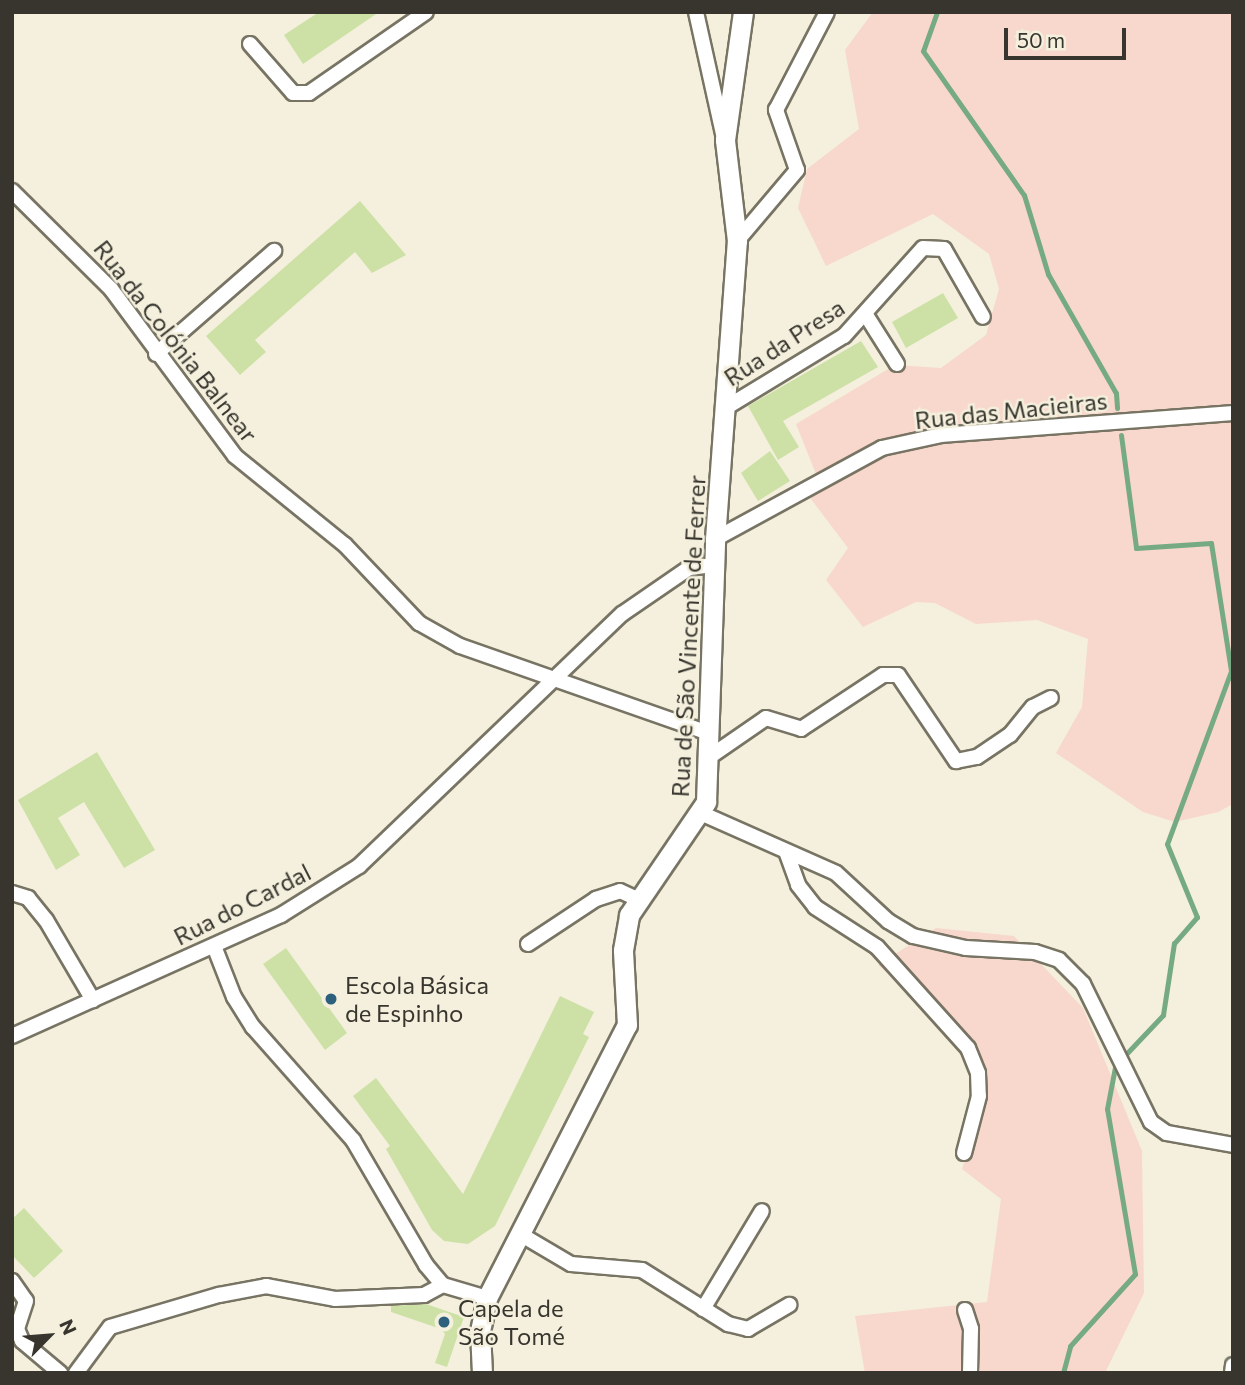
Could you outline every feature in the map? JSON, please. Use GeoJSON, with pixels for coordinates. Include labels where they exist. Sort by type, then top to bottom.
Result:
{"type":"FeatureCollection","features":[{"type":"Feature","properties":{"kind":"street"},"geometry":{"type":"LineString","coordinates":[[250,44],[293,93],[309,93],[426,12]]}},
{"type":"Feature","properties":{"kind":"street"},"geometry":{"type":"LineString","coordinates":[[696,12],[725,140]]}},
{"type":"Feature","properties":{"kind":"street","name":"Rua de São Vincente de Ferrer"},"geometry":{"type":"LineString","coordinates":[[482,1373],[480,1331],[487,1298],[627,1025],[624,930],[637,899],[703,814],[708,758],[705,732],[715,539],[727,407],[737,241],[725,140],[743,12]]}},
{"type":"Feature","properties":{"kind":"street"},"geometry":{"type":"LineString","coordinates":[[737,241],[797,170],[776,110],[827,12]]}},
{"type":"Feature","properties":{"kind":"street","name":"Rua da Colónia Balnear"},"geometry":{"type":"LineString","coordinates":[[12,191],[111,289],[156,354],[234,456],[345,545],[419,623],[460,646],[705,732]]}},
{"type":"Feature","properties":{"kind":"street","name":"Rua da Presa"},"geometry":{"type":"LineString","coordinates":[[727,407],[844,336],[866,315],[923,248],[944,248],[983,317]]}},
{"type":"Feature","properties":{"kind":"street"},"geometry":{"type":"LineString","coordinates":[[156,354],[274,251]]}},
{"type":"Feature","properties":{"kind":"street","name":"Rua da Presa"},"geometry":{"type":"LineString","coordinates":[[866,315],[897,364]]}},
{"type":"Feature","properties":{"kind":"street","name":"Rua das Macieiras"},"geometry":{"type":"LineString","coordinates":[[715,539],[882,448],[941,435],[1233,413]]}},
{"type":"Feature","properties":{"kind":"street","name":"Rua do Cardal"},"geometry":{"type":"LineString","coordinates":[[12,1036],[281,915],[359,866],[622,614],[689,568],[715,565]]}},
{"type":"Feature","properties":{"kind":"street"},"geometry":{"type":"LineString","coordinates":[[708,758],[766,718],[801,729],[883,675],[898,675],[956,761],[977,757],[1010,735],[1033,707],[1051,698]]}},
{"type":"Feature","properties":{"kind":"street"},"geometry":{"type":"LineString","coordinates":[[703,814],[787,854],[835,873],[888,921],[913,936],[966,948],[1035,952],[1059,960],[1083,984],[1152,1122],[1167,1133],[1233,1145]]}},
{"type":"Feature","properties":{"kind":"street"},"geometry":{"type":"LineString","coordinates":[[787,854],[798,885],[815,907],[877,947],[968,1048],[978,1073],[979,1097],[964,1153]]}},
{"type":"Feature","properties":{"kind":"street"},"geometry":{"type":"LineString","coordinates":[[528,944],[596,899],[620,891],[637,899]]}},
{"type":"Feature","properties":{"kind":"street"},"geometry":{"type":"LineString","coordinates":[[12,893],[28,898],[46,920],[93,1000]]}},
{"type":"Feature","properties":{"kind":"street"},"geometry":{"type":"LineString","coordinates":[[214,946],[234,998],[253,1027],[353,1140],[426,1265],[443,1285],[487,1298]]}},
{"type":"Feature","properties":{"kind":"street"},"geometry":{"type":"LineString","coordinates":[[703,1309],[762,1212]]}},
{"type":"Feature","properties":{"kind":"street"},"geometry":{"type":"LineString","coordinates":[[520,1234],[571,1264],[642,1270],[703,1309],[748,1329],[789,1304]]}},
{"type":"Feature","properties":{"kind":"street"},"geometry":{"type":"LineString","coordinates":[[12,1281],[26,1301],[19,1334],[60,1373]]}},
{"type":"Feature","properties":{"kind":"street"},"geometry":{"type":"LineString","coordinates":[[76,1373],[110,1326],[219,1295],[266,1286],[335,1299],[424,1295],[443,1285]]}},
{"type":"Feature","properties":{"kind":"street"},"geometry":{"type":"LineString","coordinates":[[965,1310],[971,1329],[970,1373]]}},
{"type":"Feature","properties":{"kind":"street"},"geometry":{"type":"LineString","coordinates":[[1232,1373],[1233,1365]]}},
{"type":"Feature","properties":{"kind":"shaded area"},"geometry":{"type":"Polygon","coordinates":[[[873,12],[1233,12],[1233,804],[1218,812],[1175,822],[1143,812],[1056,753],[1082,707],[1088,639],[1037,620],[976,624],[935,603],[916,602],[863,627],[826,580],[848,548],[811,499],[816,474],[796,424],[895,365],[941,368],[986,335],[999,289],[989,254],[933,214],[826,266],[798,208],[807,169],[859,129],[845,50],[873,12]]]}},
{"type":"Feature","properties":{"kind":"shaded area"},"geometry":{"type":"Polygon","coordinates":[[[936,928],[1014,936],[1083,1008],[1142,1151],[1144,1293],[1105,1373],[865,1373],[855,1316],[987,1302],[1001,1199],[962,1169],[982,1099],[977,1064],[935,1013],[878,965],[936,928]]]}},
{"type":"Feature","properties":{"kind":"building"},"geometry":{"type":"Polygon","coordinates":[[[319,12],[379,12],[303,64],[284,35],[319,12]]]}},
{"type":"Feature","properties":{"kind":"building"},"geometry":{"type":"Polygon","coordinates":[[[360,201],[406,255],[372,273],[355,252],[255,340],[266,352],[240,375],[206,336],[360,201]]]}},
{"type":"Feature","properties":{"kind":"building"},"geometry":{"type":"Polygon","coordinates":[[[943,293],[958,318],[906,348],[892,322],[943,293]]]}},
{"type":"Feature","properties":{"kind":"building"},"geometry":{"type":"Polygon","coordinates":[[[861,341],[878,367],[783,421],[799,447],[778,460],[748,406],[861,341]]]}},
{"type":"Feature","properties":{"kind":"building"},"geometry":{"type":"Polygon","coordinates":[[[770,451],[790,481],[758,501],[741,473],[770,451]]]}},
{"type":"Feature","properties":{"kind":"building"},"geometry":{"type":"Polygon","coordinates":[[[97,752],[155,850],[124,868],[84,802],[58,818],[80,855],[56,870],[18,800],[97,752]]]}},
{"type":"Feature","properties":{"kind":"building"},"geometry":{"type":"Polygon","coordinates":[[[286,948],[347,1033],[325,1050],[263,964],[286,948]]]}},
{"type":"Feature","properties":{"kind":"building"},"geometry":{"type":"Polygon","coordinates":[[[560,996],[594,1012],[583,1034],[589,1037],[495,1226],[468,1244],[444,1241],[432,1230],[386,1149],[390,1146],[353,1096],[376,1078],[463,1194],[560,996]]]}},
{"type":"Feature","properties":{"kind":"building"},"geometry":{"type":"Polygon","coordinates":[[[24,1208],[63,1251],[34,1278],[12,1255],[12,1219],[24,1208]]]}},
{"type":"Feature","properties":{"kind":"building"},"geometry":{"type":"Polygon","coordinates":[[[426,1304],[464,1317],[447,1367],[435,1363],[445,1334],[441,1329],[391,1312],[391,1306],[426,1304]]]}},
{"type":"Feature","properties":{"kind":"waterway"},"geometry":{"type":"LineString","coordinates":[[937,12],[923,51],[1024,195],[1048,274],[1116,393],[1117,408]]}},
{"type":"Feature","properties":{"kind":"waterway"},"geometry":{"type":"LineString","coordinates":[[1121,435],[1136,548],[1211,543],[1231,671],[1167,844],[1197,917],[1174,943],[1163,1015],[1126,1054]]}},
{"type":"Feature","properties":{"kind":"waterway"},"geometry":{"type":"LineString","coordinates":[[1063,1373],[1070,1346],[1135,1274],[1107,1109],[1115,1067]]}},
{"type":"Feature","properties":{"kind":"place","name":"Escola Básica de Espinho"},"geometry":{"type":"Point","coordinates":[331,999]}},
{"type":"Feature","properties":{"kind":"place","name":"Capela de São Tomé"},"geometry":{"type":"Point","coordinates":[444,1322]}}]}
